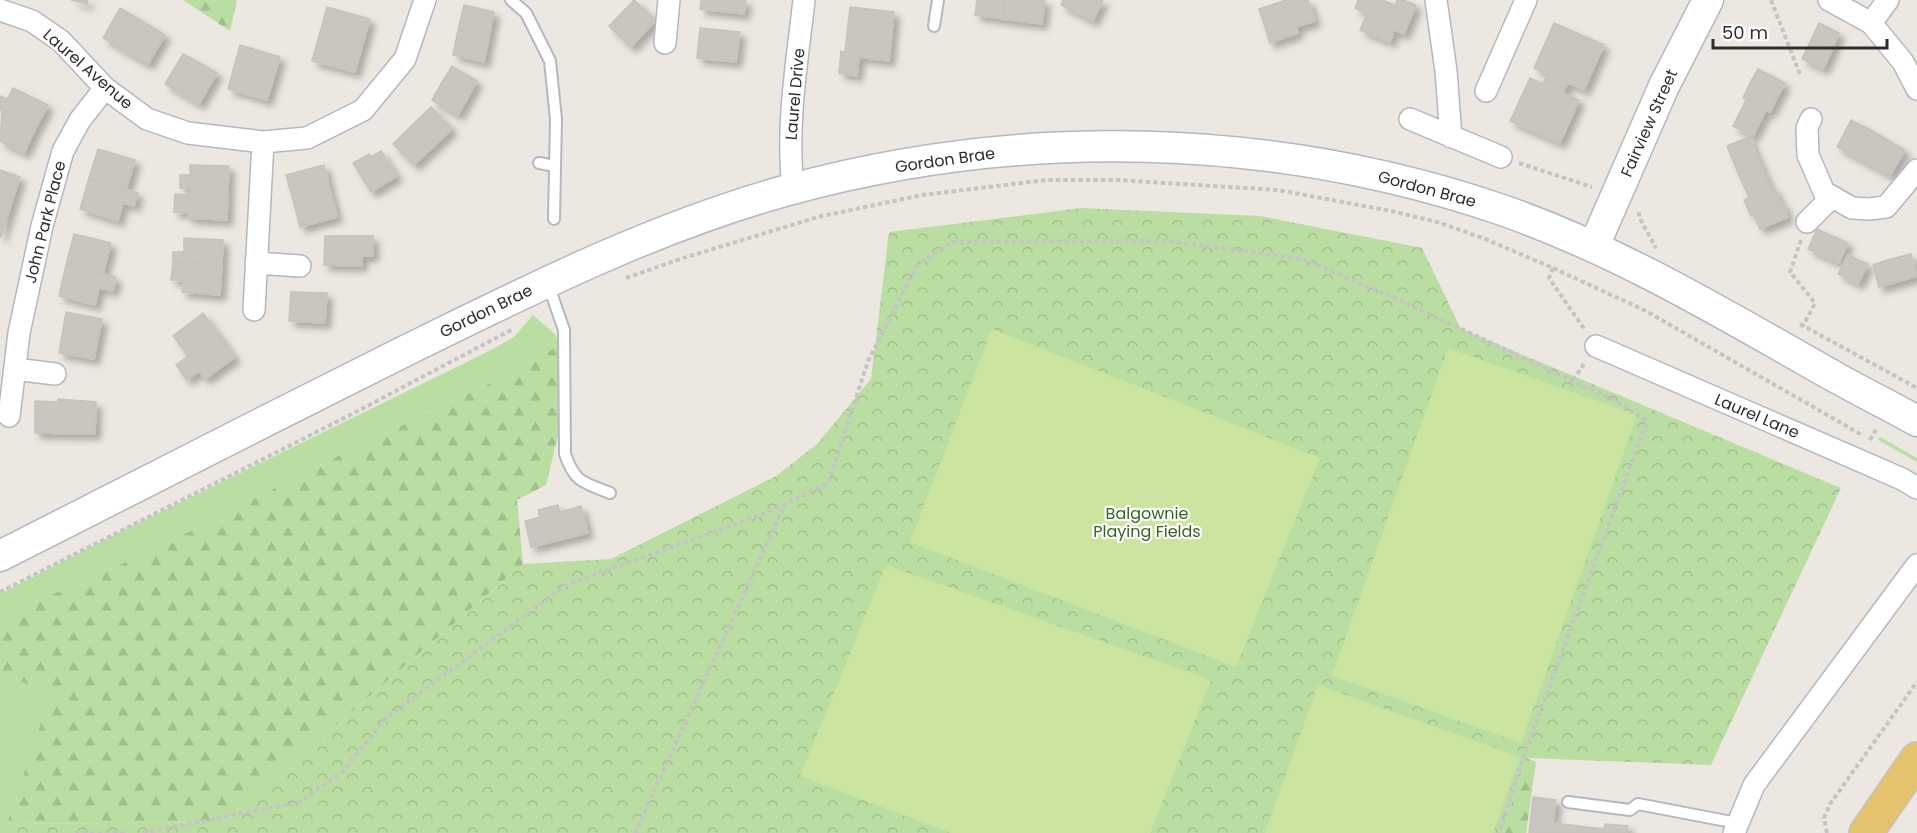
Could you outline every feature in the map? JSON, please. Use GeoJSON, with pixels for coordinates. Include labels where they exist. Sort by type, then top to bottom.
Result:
{"type":"FeatureCollection","features":[{"type":"Feature","properties":{"kind":"main road","name":"Fairview Street"},"geometry":{"type":"LineString","coordinates":[[1594,246],[1664,86],[1708,0]]}},
{"type":"Feature","properties":{"kind":"main road","name":"Gordon Brae"},"geometry":{"type":"LineString","coordinates":[[0,556],[547,281],[651,236],[793,189],[899,165],[956,156],[1110,146],[1217,150],[1307,162],[1374,174],[1422,186],[1505,211],[1594,246],[1721,311],[1917,421]]}},
{"type":"Feature","properties":{"kind":"main road"},"geometry":{"type":"LineString","coordinates":[[1866,833],[1917,759]]}},
{"type":"Feature","properties":{"kind":"street","name":"Laurel Avenue"},"geometry":{"type":"LineString","coordinates":[[0,10],[32,21],[61,42],[105,88],[147,119],[188,133],[263,142],[306,138],[363,110],[405,59],[425,0]]}},
{"type":"Feature","properties":{"kind":"street"},"geometry":{"type":"LineString","coordinates":[[664,43],[669,0]]}},
{"type":"Feature","properties":{"kind":"street","name":"Laurel Drive"},"geometry":{"type":"LineString","coordinates":[[793,189],[790,129],[804,0]]}},
{"type":"Feature","properties":{"kind":"street"},"geometry":{"type":"LineString","coordinates":[[1436,0],[1446,71],[1451,136]]}},
{"type":"Feature","properties":{"kind":"street"},"geometry":{"type":"LineString","coordinates":[[1486,92],[1526,0]]}},
{"type":"Feature","properties":{"kind":"street"},"geometry":{"type":"LineString","coordinates":[[1829,0],[1871,23],[1903,62],[1917,89]]}},
{"type":"Feature","properties":{"kind":"street"},"geometry":{"type":"LineString","coordinates":[[1871,23],[1888,0]]}},
{"type":"Feature","properties":{"kind":"street","name":"John Park Place"},"geometry":{"type":"LineString","coordinates":[[9,416],[19,333],[42,226],[63,151],[80,120],[105,88]]}},
{"type":"Feature","properties":{"kind":"street"},"geometry":{"type":"LineString","coordinates":[[1811,118],[1807,128],[1808,155],[1824,192],[1852,208],[1886,207],[1917,170]]}},
{"type":"Feature","properties":{"kind":"street"},"geometry":{"type":"LineString","coordinates":[[1410,119],[1501,157]]}},
{"type":"Feature","properties":{"kind":"street"},"geometry":{"type":"LineString","coordinates":[[254,310],[263,142]]}},
{"type":"Feature","properties":{"kind":"street"},"geometry":{"type":"LineString","coordinates":[[1807,222],[1832,197]]}},
{"type":"Feature","properties":{"kind":"street"},"geometry":{"type":"LineString","coordinates":[[256,263],[300,266]]}},
{"type":"Feature","properties":{"kind":"street","name":"Laurel Lane"},"geometry":{"type":"LineString","coordinates":[[1596,346],[1902,479],[1917,489]]}},
{"type":"Feature","properties":{"kind":"street"},"geometry":{"type":"LineString","coordinates":[[15,369],[56,374]]}},
{"type":"Feature","properties":{"kind":"street"},"geometry":{"type":"LineString","coordinates":[[1736,828],[1754,785],[1917,565]]}},
{"type":"Feature","properties":{"kind":"lane"},"geometry":{"type":"LineString","coordinates":[[511,0],[526,13],[550,61],[556,119],[554,219]]}},
{"type":"Feature","properties":{"kind":"lane"},"geometry":{"type":"LineString","coordinates":[[934,26],[938,0]]}},
{"type":"Feature","properties":{"kind":"lane"},"geometry":{"type":"LineString","coordinates":[[539,163],[555,166]]}},
{"type":"Feature","properties":{"kind":"lane"},"geometry":{"type":"LineString","coordinates":[[547,281],[564,330],[565,454],[570,470],[576,477],[610,493]]}},
{"type":"Feature","properties":{"kind":"lane"},"geometry":{"type":"LineString","coordinates":[[1568,802],[1630,810],[1638,804],[1736,828]]}},
{"type":"Feature","properties":{"kind":"path"},"geometry":{"type":"LineString","coordinates":[[1772,0],[1801,77]]}},
{"type":"Feature","properties":{"kind":"path"},"geometry":{"type":"LineString","coordinates":[[1501,157],[1594,188]]}},
{"type":"Feature","properties":{"kind":"path"},"geometry":{"type":"LineString","coordinates":[[617,282],[680,259],[818,217],[922,195],[1047,180],[1117,180],[1278,190],[1391,211],[1437,222],[1483,238],[1646,311],[1879,446]]}},
{"type":"Feature","properties":{"kind":"path"},"geometry":{"type":"LineString","coordinates":[[1639,207],[1639,217],[1657,250]]}},
{"type":"Feature","properties":{"kind":"path"},"geometry":{"type":"LineString","coordinates":[[1803,326],[1815,303],[1790,272],[1807,222]]}},
{"type":"Feature","properties":{"kind":"path"},"geometry":{"type":"LineString","coordinates":[[143,833],[300,802],[342,771],[387,717],[566,585],[786,504],[828,484],[868,361],[918,264],[952,242],[1168,241],[1303,259],[1399,300],[1614,400],[1647,421],[1529,742],[1499,833]]}},
{"type":"Feature","properties":{"kind":"path"},"geometry":{"type":"LineString","coordinates":[[1553,268],[1549,278],[1596,346]]}},
{"type":"Feature","properties":{"kind":"path"},"geometry":{"type":"LineString","coordinates":[[1793,320],[1917,388]]}},
{"type":"Feature","properties":{"kind":"path"},"geometry":{"type":"LineString","coordinates":[[0,592],[354,413],[510,332],[517,326]]}},
{"type":"Feature","properties":{"kind":"path"},"geometry":{"type":"LineString","coordinates":[[635,833],[786,504]]}},
{"type":"Feature","properties":{"kind":"path"},"geometry":{"type":"LineString","coordinates":[[1827,833],[1824,818],[1830,804],[1917,682]]}},
{"type":"Feature","properties":{"kind":"path"},"geometry":{"type":"LineString","coordinates":[[75,833],[127,833]]}},
{"type":"Feature","properties":{"kind":"green space"},"geometry":{"type":"Polygon","coordinates":[[[183,0],[237,0],[230,31],[183,0]]]}},
{"type":"Feature","properties":{"kind":"green space","name":"Balgownie Playing Fields"},"geometry":{"type":"Polygon","coordinates":[[[1081,208],[1260,216],[1422,248],[1461,329],[1841,488],[1711,765],[1526,758],[1502,833],[5,833],[7,824],[224,822],[523,564],[611,559],[776,476],[817,444],[871,379],[889,232],[1081,208]]]}},
{"type":"Feature","properties":{"kind":"green space"},"geometry":{"type":"Polygon","coordinates":[[[533,315],[555,334],[559,345],[515,371],[338,456],[151,551],[12,612],[0,613],[0,594],[124,530],[489,351],[514,337],[533,315]]]}},
{"type":"Feature","properties":{"kind":"green space"},"geometry":{"type":"Polygon","coordinates":[[[992,329],[1320,458],[1236,667],[910,542],[992,329]]]}},
{"type":"Feature","properties":{"kind":"green space"},"geometry":{"type":"Polygon","coordinates":[[[559,345],[559,431],[546,485],[517,500],[523,564],[224,822],[7,824],[51,693],[0,674],[0,613],[12,612],[151,551],[338,456],[515,371],[559,345]]]}},
{"type":"Feature","properties":{"kind":"green space"},"geometry":{"type":"Polygon","coordinates":[[[1448,348],[1637,415],[1521,743],[1332,676],[1448,348]]]}},
{"type":"Feature","properties":{"kind":"green space"},"geometry":{"type":"Polygon","coordinates":[[[1880,437],[1917,458],[1917,462],[1878,440],[1880,437]]]}},
{"type":"Feature","properties":{"kind":"green space"},"geometry":{"type":"Polygon","coordinates":[[[886,565],[1211,680],[1150,833],[951,833],[800,776],[886,565]]]}},
{"type":"Feature","properties":{"kind":"green space"},"geometry":{"type":"Polygon","coordinates":[[[0,674],[52,693],[5,833],[0,833],[0,674]]]}},
{"type":"Feature","properties":{"kind":"green space"},"geometry":{"type":"Polygon","coordinates":[[[1318,685],[1520,757],[1493,833],[1265,833],[1318,685]]]}},
{"type":"Feature","properties":{"kind":"green space"},"geometry":{"type":"Polygon","coordinates":[[[1526,758],[1536,762],[1526,833],[1502,833],[1526,758]]]}},
{"type":"Feature","properties":{"kind":"building"},"geometry":{"type":"Polygon","coordinates":[[[71,0],[88,0],[87,4],[71,0]]]}},
{"type":"Feature","properties":{"kind":"building"},"geometry":{"type":"Polygon","coordinates":[[[634,0],[656,20],[631,47],[609,26],[634,0]]]}},
{"type":"Feature","properties":{"kind":"building"},"geometry":{"type":"Polygon","coordinates":[[[701,0],[746,0],[744,14],[700,9],[701,0]]]}},
{"type":"Feature","properties":{"kind":"building"},"geometry":{"type":"Polygon","coordinates":[[[977,0],[1005,0],[1003,19],[975,15],[977,0]]]}},
{"type":"Feature","properties":{"kind":"building"},"geometry":{"type":"Polygon","coordinates":[[[1005,0],[1045,0],[1042,24],[1003,19],[1005,0]]]}},
{"type":"Feature","properties":{"kind":"building"},"geometry":{"type":"Polygon","coordinates":[[[1063,0],[1103,0],[1093,21],[1061,5],[1063,0]]]}},
{"type":"Feature","properties":{"kind":"building"},"geometry":{"type":"Polygon","coordinates":[[[1286,0],[1308,0],[1315,21],[1296,27],[1298,33],[1270,43],[1259,9],[1286,0]]]}},
{"type":"Feature","properties":{"kind":"building"},"geometry":{"type":"Polygon","coordinates":[[[1358,0],[1382,0],[1395,5],[1397,0],[1403,0],[1416,5],[1404,34],[1394,30],[1390,42],[1360,30],[1367,13],[1355,8],[1358,0]]]}},
{"type":"Feature","properties":{"kind":"building"},"geometry":{"type":"Polygon","coordinates":[[[464,5],[494,12],[489,37],[458,30],[464,5]]]}},
{"type":"Feature","properties":{"kind":"building"},"geometry":{"type":"Polygon","coordinates":[[[327,7],[370,19],[355,72],[312,61],[327,7]]]}},
{"type":"Feature","properties":{"kind":"building"},"geometry":{"type":"Polygon","coordinates":[[[850,7],[894,12],[889,61],[859,57],[857,76],[839,73],[841,51],[845,52],[850,7]]]}},
{"type":"Feature","properties":{"kind":"building"},"geometry":{"type":"Polygon","coordinates":[[[120,8],[147,24],[130,54],[103,38],[120,8]]]}},
{"type":"Feature","properties":{"kind":"building"},"geometry":{"type":"Polygon","coordinates":[[[1554,23],[1604,45],[1584,90],[1568,83],[1565,88],[1545,79],[1548,74],[1534,68],[1554,23]]]}},
{"type":"Feature","properties":{"kind":"building"},"geometry":{"type":"Polygon","coordinates":[[[1819,23],[1839,33],[1832,50],[1811,40],[1819,23]]]}},
{"type":"Feature","properties":{"kind":"building"},"geometry":{"type":"Polygon","coordinates":[[[147,24],[165,35],[148,64],[130,54],[147,24]]]}},
{"type":"Feature","properties":{"kind":"building"},"geometry":{"type":"Polygon","coordinates":[[[700,28],[740,32],[736,62],[697,58],[700,28]]]}},
{"type":"Feature","properties":{"kind":"building"},"geometry":{"type":"Polygon","coordinates":[[[458,30],[489,37],[484,62],[453,55],[458,30]]]}},
{"type":"Feature","properties":{"kind":"building"},"geometry":{"type":"Polygon","coordinates":[[[1811,40],[1832,50],[1823,69],[1802,59],[1811,40]]]}},
{"type":"Feature","properties":{"kind":"building"},"geometry":{"type":"Polygon","coordinates":[[[240,45],[280,57],[267,100],[228,89],[240,45]]]}},
{"type":"Feature","properties":{"kind":"building"},"geometry":{"type":"Polygon","coordinates":[[[183,54],[200,63],[182,94],[165,84],[183,54]]]}},
{"type":"Feature","properties":{"kind":"building"},"geometry":{"type":"Polygon","coordinates":[[[200,63],[217,73],[199,104],[182,94],[200,63]]]}},
{"type":"Feature","properties":{"kind":"building"},"geometry":{"type":"Polygon","coordinates":[[[452,66],[477,81],[467,99],[441,84],[452,66]]]}},
{"type":"Feature","properties":{"kind":"building"},"geometry":{"type":"Polygon","coordinates":[[[1758,69],[1785,83],[1777,98],[1750,83],[1758,69]]]}},
{"type":"Feature","properties":{"kind":"building"},"geometry":{"type":"Polygon","coordinates":[[[1530,78],[1543,84],[1545,79],[1565,88],[1563,93],[1579,100],[1560,143],[1510,121],[1530,78]]]}},
{"type":"Feature","properties":{"kind":"building"},"geometry":{"type":"Polygon","coordinates":[[[1750,83],[1777,98],[1770,112],[1743,98],[1750,83]]]}},
{"type":"Feature","properties":{"kind":"building"},"geometry":{"type":"Polygon","coordinates":[[[441,84],[467,99],[458,115],[432,100],[441,84]]]}},
{"type":"Feature","properties":{"kind":"building"},"geometry":{"type":"Polygon","coordinates":[[[13,88],[48,105],[36,128],[0,110],[0,96],[7,99],[13,88]]]}},
{"type":"Feature","properties":{"kind":"building"},"geometry":{"type":"Polygon","coordinates":[[[1746,100],[1766,110],[1753,136],[1733,126],[1746,100]]]}},
{"type":"Feature","properties":{"kind":"building"},"geometry":{"type":"Polygon","coordinates":[[[431,107],[452,129],[429,151],[408,129],[431,107]]]}},
{"type":"Feature","properties":{"kind":"building"},"geometry":{"type":"Polygon","coordinates":[[[2,111],[36,128],[24,153],[0,141],[2,111]]]}},
{"type":"Feature","properties":{"kind":"building"},"geometry":{"type":"Polygon","coordinates":[[[1851,120],[1865,127],[1850,154],[1837,147],[1851,120]]]}},
{"type":"Feature","properties":{"kind":"building"},"geometry":{"type":"Polygon","coordinates":[[[1865,127],[1876,133],[1861,160],[1850,154],[1865,127]]]}},
{"type":"Feature","properties":{"kind":"building"},"geometry":{"type":"Polygon","coordinates":[[[408,129],[429,151],[414,165],[393,144],[408,129]]]}},
{"type":"Feature","properties":{"kind":"building"},"geometry":{"type":"Polygon","coordinates":[[[1876,133],[1891,142],[1876,168],[1861,160],[1876,133]]]}},
{"type":"Feature","properties":{"kind":"building"},"geometry":{"type":"Polygon","coordinates":[[[1749,137],[1760,164],[1738,173],[1727,146],[1749,137]]]}},
{"type":"Feature","properties":{"kind":"building"},"geometry":{"type":"Polygon","coordinates":[[[1891,142],[1905,150],[1890,176],[1876,168],[1891,142]]]}},
{"type":"Feature","properties":{"kind":"building"},"geometry":{"type":"Polygon","coordinates":[[[98,149],[135,160],[126,190],[89,178],[98,149]]]}},
{"type":"Feature","properties":{"kind":"building"},"geometry":{"type":"Polygon","coordinates":[[[381,151],[397,176],[371,192],[353,163],[369,154],[371,157],[381,151]]]}},
{"type":"Feature","properties":{"kind":"building"},"geometry":{"type":"Polygon","coordinates":[[[1760,164],[1771,189],[1749,198],[1738,173],[1760,164]]]}},
{"type":"Feature","properties":{"kind":"building"},"geometry":{"type":"Polygon","coordinates":[[[190,165],[229,166],[228,189],[180,188],[180,175],[190,175],[190,165]]]}},
{"type":"Feature","properties":{"kind":"building"},"geometry":{"type":"Polygon","coordinates":[[[324,165],[330,190],[293,200],[286,175],[324,165]]]}},
{"type":"Feature","properties":{"kind":"building"},"geometry":{"type":"Polygon","coordinates":[[[0,170],[20,177],[10,208],[0,205],[0,170]]]}},
{"type":"Feature","properties":{"kind":"building"},"geometry":{"type":"Polygon","coordinates":[[[89,178],[138,193],[134,206],[123,203],[118,221],[80,209],[89,178]]]}},
{"type":"Feature","properties":{"kind":"building"},"geometry":{"type":"Polygon","coordinates":[[[190,188],[228,189],[227,220],[188,218],[188,213],[174,212],[175,194],[190,195],[190,188]]]}},
{"type":"Feature","properties":{"kind":"building"},"geometry":{"type":"Polygon","coordinates":[[[1774,188],[1781,204],[1751,216],[1744,200],[1774,188]]]}},
{"type":"Feature","properties":{"kind":"building"},"geometry":{"type":"Polygon","coordinates":[[[330,190],[337,217],[300,227],[293,200],[330,190]]]}},
{"type":"Feature","properties":{"kind":"building"},"geometry":{"type":"Polygon","coordinates":[[[1783,203],[1788,217],[1760,229],[1754,215],[1783,203]]]}},
{"type":"Feature","properties":{"kind":"building"},"geometry":{"type":"Polygon","coordinates":[[[0,205],[10,208],[1,237],[0,237],[0,205]]]}},
{"type":"Feature","properties":{"kind":"building"},"geometry":{"type":"Polygon","coordinates":[[[1817,229],[1848,243],[1839,263],[1808,249],[1817,229]]]}},
{"type":"Feature","properties":{"kind":"building"},"geometry":{"type":"Polygon","coordinates":[[[74,234],[111,243],[103,274],[66,265],[74,234]]]}},
{"type":"Feature","properties":{"kind":"building"},"geometry":{"type":"Polygon","coordinates":[[[325,236],[373,236],[373,256],[362,256],[362,266],[324,265],[325,236]]]}},
{"type":"Feature","properties":{"kind":"building"},"geometry":{"type":"Polygon","coordinates":[[[184,238],[223,240],[222,265],[173,262],[173,252],[184,252],[184,238]]]}},
{"type":"Feature","properties":{"kind":"building"},"geometry":{"type":"Polygon","coordinates":[[[1911,254],[1917,276],[1897,282],[1891,259],[1911,254]]]}},
{"type":"Feature","properties":{"kind":"building"},"geometry":{"type":"Polygon","coordinates":[[[1848,255],[1868,264],[1858,284],[1838,274],[1848,255]]]}},
{"type":"Feature","properties":{"kind":"building"},"geometry":{"type":"Polygon","coordinates":[[[1891,259],[1897,282],[1879,287],[1873,265],[1891,259]]]}},
{"type":"Feature","properties":{"kind":"building"},"geometry":{"type":"Polygon","coordinates":[[[173,262],[222,265],[220,295],[182,292],[183,281],[171,280],[173,262]]]}},
{"type":"Feature","properties":{"kind":"building"},"geometry":{"type":"Polygon","coordinates":[[[66,265],[116,277],[113,291],[99,288],[95,305],[59,296],[66,265]]]}},
{"type":"Feature","properties":{"kind":"building"},"geometry":{"type":"Polygon","coordinates":[[[291,292],[327,293],[325,323],[289,321],[291,292]]]}},
{"type":"Feature","properties":{"kind":"building"},"geometry":{"type":"Polygon","coordinates":[[[66,312],[102,319],[94,359],[59,353],[66,312]]]}},
{"type":"Feature","properties":{"kind":"building"},"geometry":{"type":"Polygon","coordinates":[[[203,313],[218,334],[188,356],[173,336],[203,313]]]}},
{"type":"Feature","properties":{"kind":"building"},"geometry":{"type":"Polygon","coordinates":[[[218,334],[235,357],[205,379],[199,371],[187,380],[176,365],[218,334]]]}},
{"type":"Feature","properties":{"kind":"building"},"geometry":{"type":"Polygon","coordinates":[[[58,399],[96,402],[95,434],[35,433],[35,401],[58,402],[58,399]]]}},
{"type":"Feature","properties":{"kind":"building"},"geometry":{"type":"Polygon","coordinates":[[[558,505],[560,512],[581,506],[588,533],[531,547],[525,521],[540,517],[538,510],[558,505]]]}},
{"type":"Feature","properties":{"kind":"building"},"geometry":{"type":"Polygon","coordinates":[[[1533,797],[1556,800],[1553,823],[1604,829],[1605,824],[1628,826],[1627,833],[1529,833],[1533,797]]]}}]}
